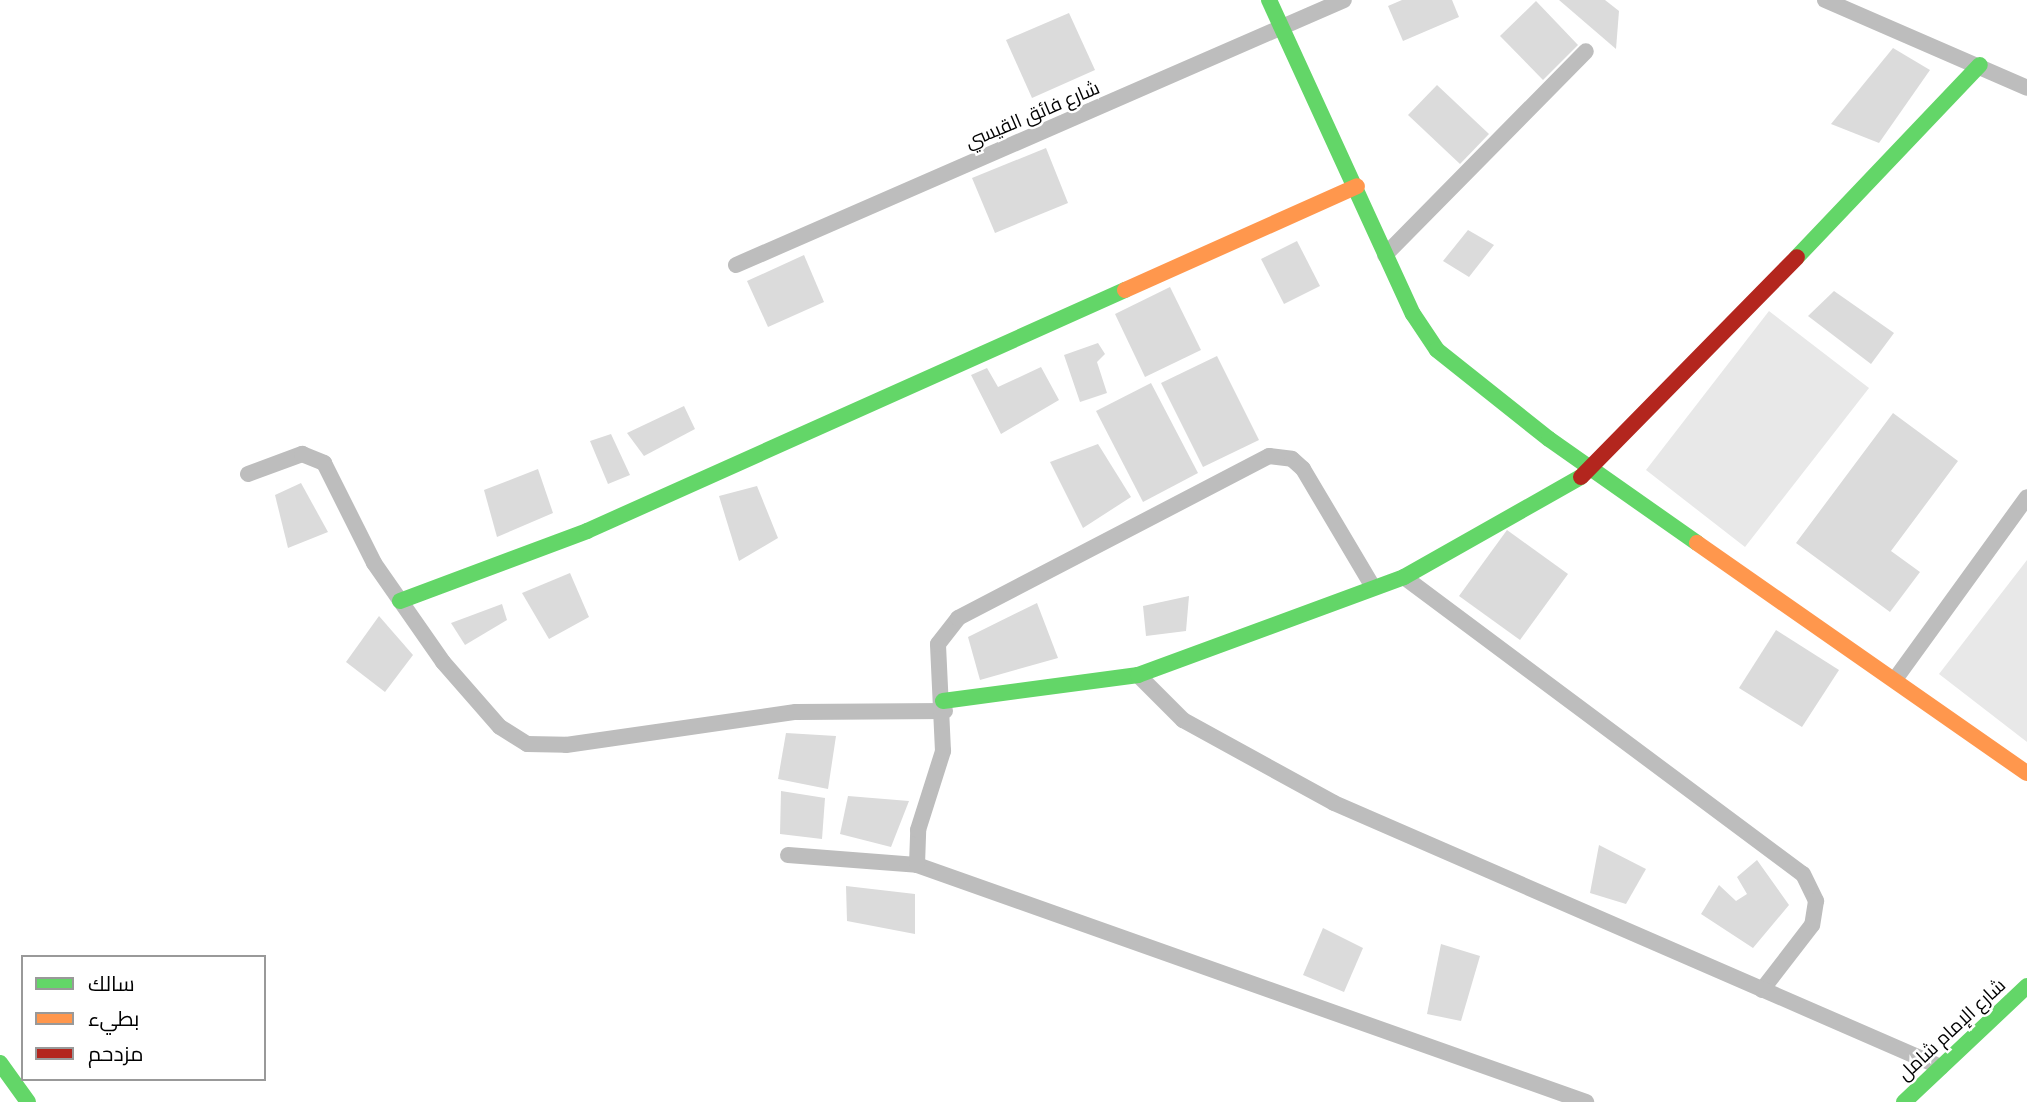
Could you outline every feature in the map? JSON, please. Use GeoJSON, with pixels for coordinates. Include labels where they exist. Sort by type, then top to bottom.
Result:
{"type":"FeatureCollection","features":[{"type":"Feature","properties":{"kind":"street"},"geometry":{"type":"LineString","coordinates":[[1269,0],[1357,187],[1385,255],[1437,350],[1593,470],[1896,678],[2027,773]]}},
{"type":"Feature","properties":{"kind":"street","name":"شارع فائق القيسي"},"geometry":{"type":"LineString","coordinates":[[736,265],[1344,0]]}},
{"type":"Feature","properties":{"kind":"street"},"geometry":{"type":"LineString","coordinates":[[1825,0],[1980,65],[2027,88]]}},
{"type":"Feature","properties":{"kind":"street"},"geometry":{"type":"LineString","coordinates":[[1385,255],[1586,51]]}},
{"type":"Feature","properties":{"kind":"street"},"geometry":{"type":"LineString","coordinates":[[248,474],[302,454],[324,463],[374,563],[443,662],[500,727],[542,748],[738,717],[944,706],[1138,675],[1373,587],[1404,578],[1593,470],[1980,65]]}},
{"type":"Feature","properties":{"kind":"street"},"geometry":{"type":"LineString","coordinates":[[400,601],[587,531],[1357,187]]}},
{"type":"Feature","properties":{"kind":"street"},"geometry":{"type":"LineString","coordinates":[[917,865],[918,830],[939,766],[944,706],[936,671],[938,644],[958,618],[1258,459],[1282,456],[1303,469],[1373,587]]}},
{"type":"Feature","properties":{"kind":"street"},"geometry":{"type":"LineString","coordinates":[[1896,678],[2027,497]]}},
{"type":"Feature","properties":{"kind":"street"},"geometry":{"type":"LineString","coordinates":[[1404,578],[1803,874],[1816,901],[1812,925],[1762,990]]}},
{"type":"Feature","properties":{"kind":"street"},"geometry":{"type":"LineString","coordinates":[[1138,675],[1183,720],[1254,763],[1941,1067]]}},
{"type":"Feature","properties":{"kind":"street"},"geometry":{"type":"LineString","coordinates":[[788,855],[917,865],[1586,1102]]}},
{"type":"Feature","properties":{"kind":"street","name":"شارع الإمام شامل"},"geometry":{"type":"LineString","coordinates":[[1904,1102],[2027,986]]}},
{"type":"Feature","properties":{"kind":"street"},"geometry":{"type":"LineString","coordinates":[[0,1063],[28,1102]]}},
{"type":"Feature","properties":{"kind":"shaded area"},"geometry":{"type":"Polygon","coordinates":[[[1769,311],[1869,388],[1745,547],[1646,470],[1769,311]]]}},
{"type":"Feature","properties":{"kind":"shaded area"},"geometry":{"type":"Polygon","coordinates":[[[2027,560],[2027,742],[1939,674],[2027,560]]]}},
{"type":"Feature","properties":{"kind":"building"},"geometry":{"type":"Polygon","coordinates":[[[1402,0],[1452,0],[1459,17],[1403,41],[1388,6],[1402,0]]]}},
{"type":"Feature","properties":{"kind":"building"},"geometry":{"type":"Polygon","coordinates":[[[1559,0],[1605,0],[1619,11],[1616,49],[1559,0]]]}},
{"type":"Feature","properties":{"kind":"building"},"geometry":{"type":"Polygon","coordinates":[[[1536,1],[1578,45],[1543,80],[1500,36],[1536,1]]]}},
{"type":"Feature","properties":{"kind":"building"},"geometry":{"type":"Polygon","coordinates":[[[1069,13],[1095,70],[1032,98],[1006,40],[1069,13]]]}},
{"type":"Feature","properties":{"kind":"building"},"geometry":{"type":"Polygon","coordinates":[[[1893,48],[1930,70],[1879,143],[1831,124],[1893,48]]]}},
{"type":"Feature","properties":{"kind":"building"},"geometry":{"type":"Polygon","coordinates":[[[1437,85],[1489,134],[1460,164],[1408,115],[1437,85]]]}},
{"type":"Feature","properties":{"kind":"building"},"geometry":{"type":"Polygon","coordinates":[[[1046,148],[1068,203],[995,233],[972,178],[1046,148]]]}},
{"type":"Feature","properties":{"kind":"building"},"geometry":{"type":"Polygon","coordinates":[[[1468,230],[1494,245],[1469,277],[1443,261],[1468,230]]]}},
{"type":"Feature","properties":{"kind":"building"},"geometry":{"type":"Polygon","coordinates":[[[1297,241],[1320,286],[1284,304],[1261,259],[1297,241]]]}},
{"type":"Feature","properties":{"kind":"building"},"geometry":{"type":"Polygon","coordinates":[[[804,255],[824,302],[768,327],[747,281],[804,255]]]}},
{"type":"Feature","properties":{"kind":"building"},"geometry":{"type":"Polygon","coordinates":[[[1170,287],[1201,350],[1145,377],[1115,314],[1170,287]]]}},
{"type":"Feature","properties":{"kind":"building"},"geometry":{"type":"Polygon","coordinates":[[[1834,291],[1894,333],[1871,364],[1808,316],[1834,291]]]}},
{"type":"Feature","properties":{"kind":"building"},"geometry":{"type":"Polygon","coordinates":[[[1098,343],[1105,354],[1097,362],[1107,393],[1080,402],[1064,355],[1098,343]]]}},
{"type":"Feature","properties":{"kind":"building"},"geometry":{"type":"Polygon","coordinates":[[[1217,356],[1259,440],[1203,467],[1161,383],[1217,356]]]}},
{"type":"Feature","properties":{"kind":"building"},"geometry":{"type":"Polygon","coordinates":[[[1041,367],[1059,400],[1001,434],[971,375],[987,368],[998,387],[1041,367]]]}},
{"type":"Feature","properties":{"kind":"building"},"geometry":{"type":"Polygon","coordinates":[[[1151,383],[1198,473],[1143,502],[1096,411],[1151,383]]]}},
{"type":"Feature","properties":{"kind":"building"},"geometry":{"type":"Polygon","coordinates":[[[684,406],[695,429],[644,456],[627,433],[684,406]]]}},
{"type":"Feature","properties":{"kind":"building"},"geometry":{"type":"Polygon","coordinates":[[[1893,413],[1958,461],[1891,551],[1920,572],[1890,612],[1796,543],[1893,413]]]}},
{"type":"Feature","properties":{"kind":"building"},"geometry":{"type":"Polygon","coordinates":[[[611,434],[630,475],[608,484],[590,441],[611,434]]]}},
{"type":"Feature","properties":{"kind":"building"},"geometry":{"type":"Polygon","coordinates":[[[1098,444],[1131,497],[1083,528],[1050,462],[1098,444]]]}},
{"type":"Feature","properties":{"kind":"building"},"geometry":{"type":"Polygon","coordinates":[[[538,469],[553,513],[497,537],[484,490],[538,469]]]}},
{"type":"Feature","properties":{"kind":"building"},"geometry":{"type":"Polygon","coordinates":[[[301,483],[328,532],[288,548],[275,495],[301,483]]]}},
{"type":"Feature","properties":{"kind":"building"},"geometry":{"type":"Polygon","coordinates":[[[757,486],[778,538],[739,561],[719,496],[757,486]]]}},
{"type":"Feature","properties":{"kind":"building"},"geometry":{"type":"Polygon","coordinates":[[[1507,530],[1568,574],[1520,640],[1459,596],[1507,530]]]}},
{"type":"Feature","properties":{"kind":"building"},"geometry":{"type":"Polygon","coordinates":[[[570,573],[589,617],[549,639],[522,593],[570,573]]]}},
{"type":"Feature","properties":{"kind":"building"},"geometry":{"type":"Polygon","coordinates":[[[1189,596],[1186,631],[1146,636],[1143,606],[1189,596]]]}},
{"type":"Feature","properties":{"kind":"building"},"geometry":{"type":"Polygon","coordinates":[[[1037,603],[1058,658],[980,680],[968,637],[1037,603]]]}},
{"type":"Feature","properties":{"kind":"building"},"geometry":{"type":"Polygon","coordinates":[[[502,604],[507,620],[465,645],[451,623],[502,604]]]}},
{"type":"Feature","properties":{"kind":"building"},"geometry":{"type":"Polygon","coordinates":[[[379,616],[413,655],[385,692],[346,662],[379,616]]]}},
{"type":"Feature","properties":{"kind":"building"},"geometry":{"type":"Polygon","coordinates":[[[1776,630],[1839,670],[1802,727],[1739,688],[1776,630]]]}},
{"type":"Feature","properties":{"kind":"building"},"geometry":{"type":"Polygon","coordinates":[[[786,733],[836,736],[828,789],[778,779],[786,733]]]}},
{"type":"Feature","properties":{"kind":"building"},"geometry":{"type":"Polygon","coordinates":[[[781,791],[825,798],[822,839],[780,834],[781,791]]]}},
{"type":"Feature","properties":{"kind":"building"},"geometry":{"type":"Polygon","coordinates":[[[848,796],[909,801],[891,847],[840,834],[848,796]]]}},
{"type":"Feature","properties":{"kind":"building"},"geometry":{"type":"Polygon","coordinates":[[[1599,845],[1646,869],[1626,904],[1590,893],[1599,845]]]}},
{"type":"Feature","properties":{"kind":"building"},"geometry":{"type":"Polygon","coordinates":[[[1757,860],[1789,905],[1753,948],[1701,914],[1719,885],[1736,901],[1747,894],[1737,877],[1757,860]]]}},
{"type":"Feature","properties":{"kind":"building"},"geometry":{"type":"Polygon","coordinates":[[[846,886],[915,894],[915,934],[847,921],[846,886]]]}},
{"type":"Feature","properties":{"kind":"building"},"geometry":{"type":"Polygon","coordinates":[[[1323,928],[1363,948],[1344,992],[1303,975],[1323,928]]]}},
{"type":"Feature","properties":{"kind":"building"},"geometry":{"type":"Polygon","coordinates":[[[1441,944],[1480,956],[1461,1021],[1427,1014],[1441,944]]]}},
{"type":"Feature","properties":{"kind":"traffic: fast"},"geometry":{"type":"LineString","coordinates":[[1269,0],[1413,314],[1437,350],[1549,439],[1697,543]]}},
{"type":"Feature","properties":{"kind":"traffic: fast"},"geometry":{"type":"LineString","coordinates":[[1797,257],[1980,65]]}},
{"type":"Feature","properties":{"kind":"traffic: fast"},"geometry":{"type":"LineString","coordinates":[[400,601],[587,531],[1125,290]]}},
{"type":"Feature","properties":{"kind":"traffic: fast"},"geometry":{"type":"LineString","coordinates":[[943,701],[1138,675],[1404,577],[1581,477]]}},
{"type":"Feature","properties":{"kind":"traffic: fast"},"geometry":{"type":"LineString","coordinates":[[1904,1102],[2027,986]]}},
{"type":"Feature","properties":{"kind":"traffic: fast"},"geometry":{"type":"LineString","coordinates":[[0,1063],[28,1102]]}},
{"type":"Feature","properties":{"kind":"traffic: slow"},"geometry":{"type":"LineString","coordinates":[[1125,290],[1357,186]]}},
{"type":"Feature","properties":{"kind":"traffic: slow"},"geometry":{"type":"LineString","coordinates":[[1697,543],[2027,773]]}},
{"type":"Feature","properties":{"kind":"traffic: jam"},"geometry":{"type":"LineString","coordinates":[[1581,477],[1797,257]]}}]}
